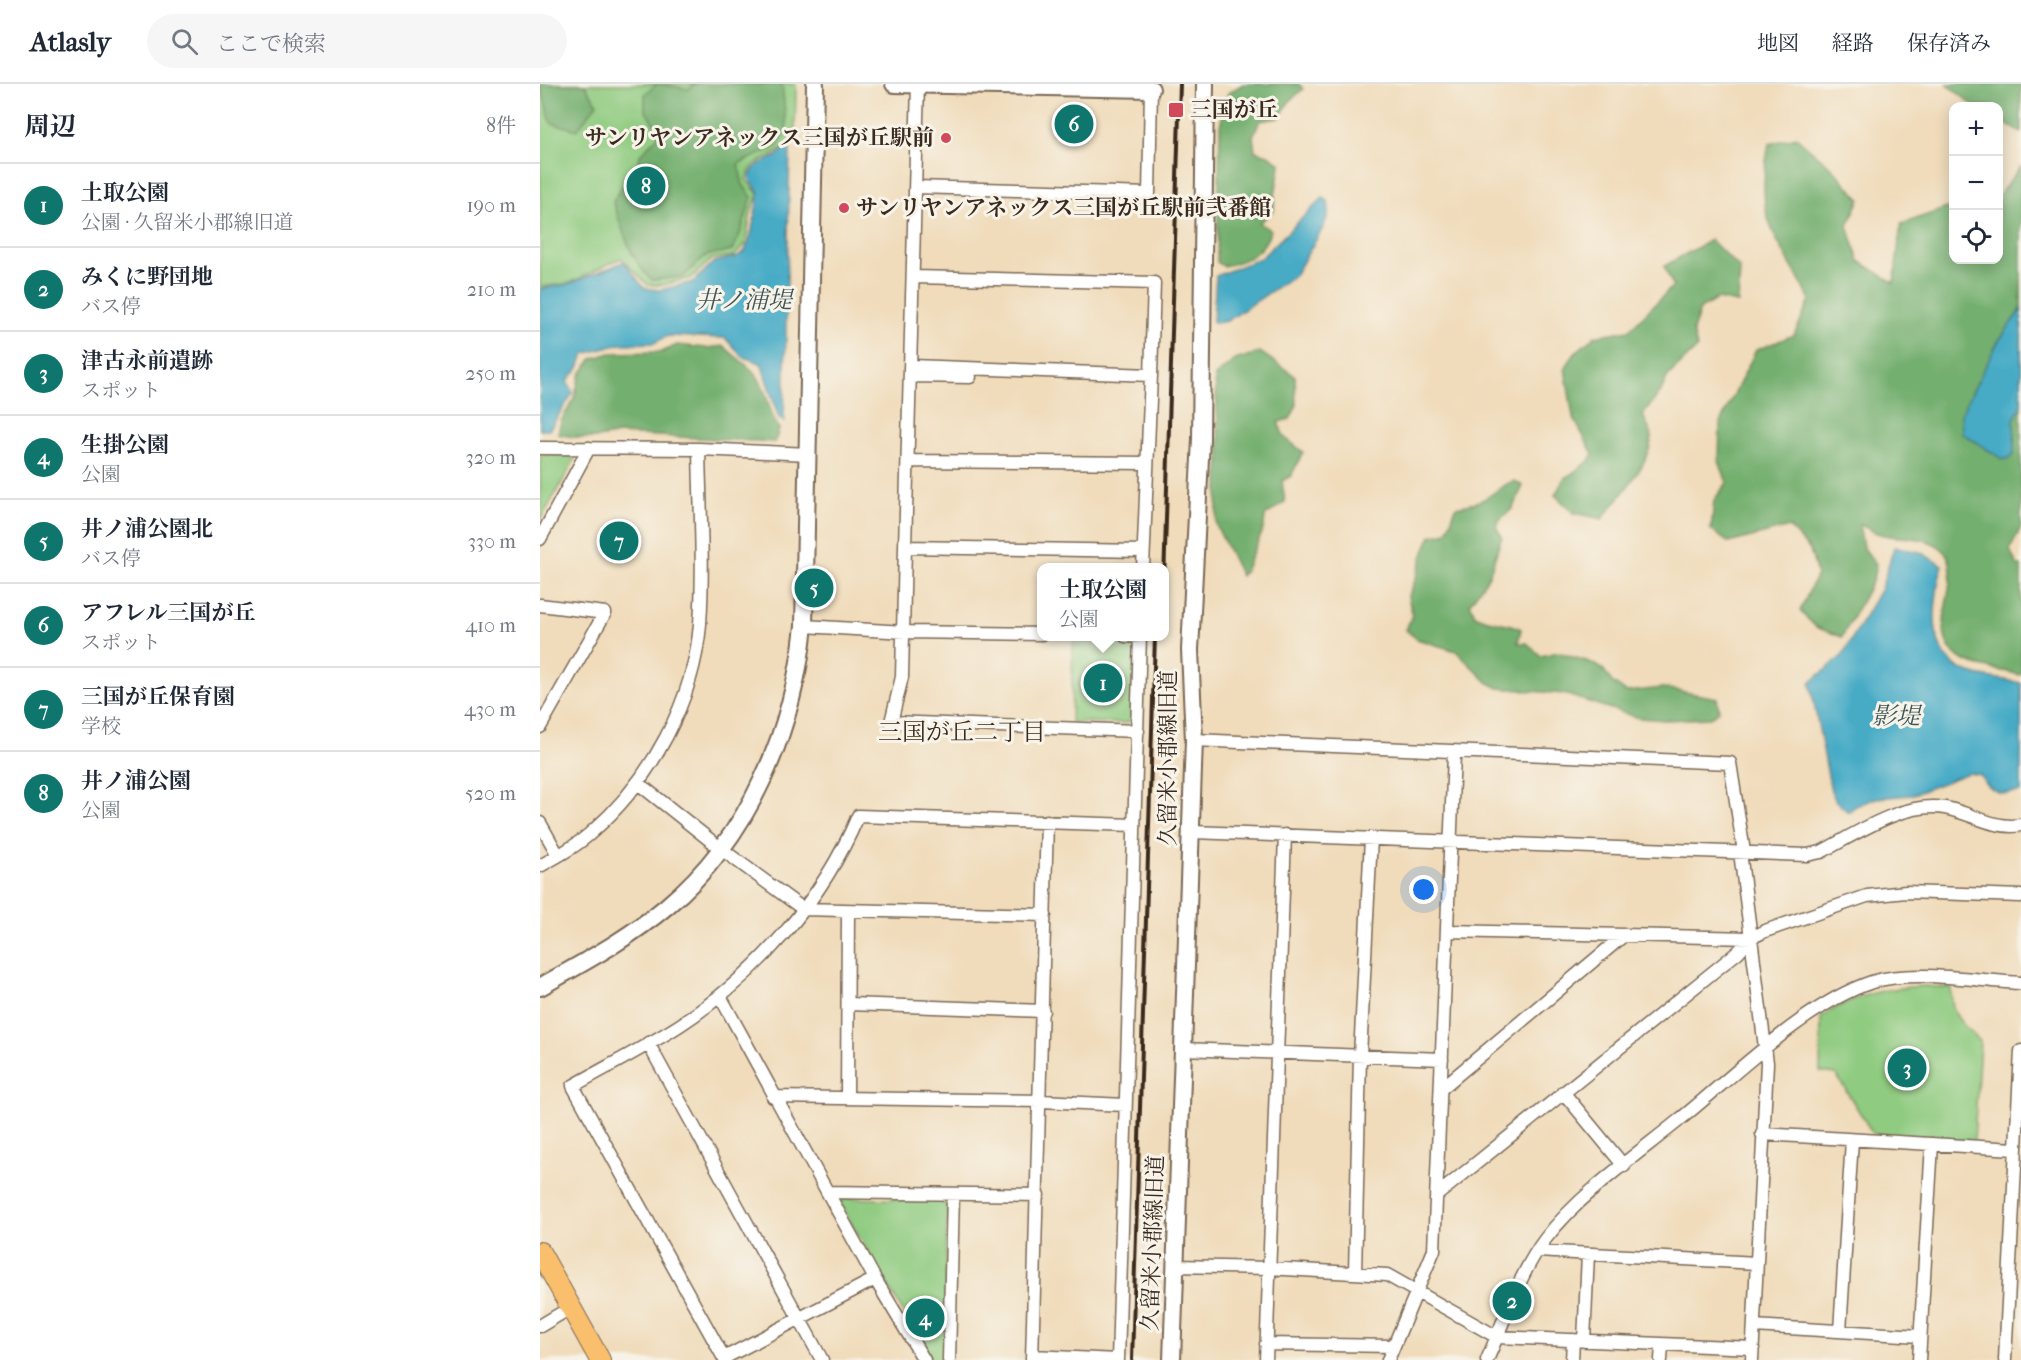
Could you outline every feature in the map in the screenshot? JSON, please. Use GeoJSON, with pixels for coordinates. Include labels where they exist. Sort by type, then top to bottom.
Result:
{"type":"FeatureCollection","features":[{"type":"Feature","properties":{"kind":"main road"},"geometry":{"type":"LineString","coordinates":[[540,1252],[600,1360]]}},
{"type":"Feature","properties":{"kind":"street"},"geometry":{"type":"LineString","coordinates":[[540,987],[618,943],[668,906],[694,880],[720,848],[768,772],[796,687],[804,626],[815,84]]}},
{"type":"Feature","properties":{"kind":"street"},"geometry":{"type":"LineString","coordinates":[[894,84],[1151,89],[1149,194],[916,188]]}},
{"type":"Feature","properties":{"kind":"street"},"geometry":{"type":"LineString","coordinates":[[918,84],[915,277],[905,547],[905,632],[902,678],[891,722],[1138,731]]}},
{"type":"Feature","properties":{"kind":"street","name":"久留米小郡線旧道"},"geometry":{"type":"LineString","coordinates":[[1172,1360],[1192,832],[1194,740],[1190,650],[1201,439],[1205,84]]}},
{"type":"Feature","properties":{"kind":"street"},"geometry":{"type":"LineString","coordinates":[[915,277],[1154,284],[1143,563]]}},
{"type":"Feature","properties":{"kind":"street"},"geometry":{"type":"LineString","coordinates":[[912,371],[1151,377]]}},
{"type":"Feature","properties":{"kind":"street"},"geometry":{"type":"LineString","coordinates":[[540,448],[699,449],[808,454]]}},
{"type":"Feature","properties":{"kind":"street"},"geometry":{"type":"LineString","coordinates":[[540,539],[589,448]]}},
{"type":"Feature","properties":{"kind":"street"},"geometry":{"type":"LineString","coordinates":[[540,866],[592,832],[638,783],[672,725],[687,686],[700,625],[699,449]]}},
{"type":"Feature","properties":{"kind":"street"},"geometry":{"type":"LineString","coordinates":[[909,461],[1146,463]]}},
{"type":"Feature","properties":{"kind":"street"},"geometry":{"type":"LineString","coordinates":[[905,547],[1143,550]]}},
{"type":"Feature","properties":{"kind":"street"},"geometry":{"type":"LineString","coordinates":[[540,605],[605,613],[540,727]]}},
{"type":"Feature","properties":{"kind":"street"},"geometry":{"type":"LineString","coordinates":[[804,626],[905,632],[1037,634]]}},
{"type":"Feature","properties":{"kind":"street"},"geometry":{"type":"LineString","coordinates":[[1047,821],[1041,1101],[1032,1358],[1118,1360],[1140,641]]}},
{"type":"Feature","properties":{"kind":"street"},"geometry":{"type":"LineString","coordinates":[[1175,1266],[1268,1268],[1387,1275],[1497,1337],[1662,1345],[1753,1354],[1766,1049],[1730,764],[1194,740]]}},
{"type":"Feature","properties":{"kind":"street"},"geometry":{"type":"LineString","coordinates":[[1388,1360],[1434,1250],[1454,753]]}},
{"type":"Feature","properties":{"kind":"street"},"geometry":{"type":"LineString","coordinates":[[638,783],[720,848],[803,909],[848,912],[1045,915]]}},
{"type":"Feature","properties":{"kind":"street"},"geometry":{"type":"LineString","coordinates":[[1192,832],[1807,855],[1821,852],[1875,824],[1903,813],[1926,808],[1944,808],[1998,826],[2021,825]]}},
{"type":"Feature","properties":{"kind":"street"},"geometry":{"type":"LineString","coordinates":[[875,1279],[725,1359],[573,1086],[648,1043],[720,996],[782,936],[803,909],[845,848],[858,816],[1134,825]]}},
{"type":"Feature","properties":{"kind":"street"},"geometry":{"type":"LineString","coordinates":[[540,823],[558,855]]}},
{"type":"Feature","properties":{"kind":"street"},"geometry":{"type":"LineString","coordinates":[[1266,1360],[1285,835]]}},
{"type":"Feature","properties":{"kind":"street"},"geometry":{"type":"LineString","coordinates":[[1355,1273],[1359,1056],[1371,838]]}},
{"type":"Feature","properties":{"kind":"street"},"geometry":{"type":"LineString","coordinates":[[1437,1195],[1751,938],[1821,910],[1868,896],[1905,892],[2021,896]]}},
{"type":"Feature","properties":{"kind":"street"},"geometry":{"type":"LineString","coordinates":[[847,1098],[848,912]]}},
{"type":"Feature","properties":{"kind":"street"},"geometry":{"type":"LineString","coordinates":[[1448,931],[1751,938]]}},
{"type":"Feature","properties":{"kind":"street"},"geometry":{"type":"LineString","coordinates":[[1442,1088],[1623,936]]}},
{"type":"Feature","properties":{"kind":"street"},"geometry":{"type":"LineString","coordinates":[[1487,1360],[1537,1251],[1568,1214],[1766,1049],[1832,999],[1874,981],[1917,976],[2021,983]]}},
{"type":"Feature","properties":{"kind":"street"},"geometry":{"type":"LineString","coordinates":[[720,996],[773,1097],[875,1279],[924,1360]]}},
{"type":"Feature","properties":{"kind":"street"},"geometry":{"type":"LineString","coordinates":[[849,1004],[1042,1011]]}},
{"type":"Feature","properties":{"kind":"street"},"geometry":{"type":"LineString","coordinates":[[648,1043],[822,1360]]}},
{"type":"Feature","properties":{"kind":"street"},"geometry":{"type":"LineString","coordinates":[[1183,1049],[1442,1059]]}},
{"type":"Feature","properties":{"kind":"street"},"geometry":{"type":"LineString","coordinates":[[2005,1360],[2018,1170],[2015,1149],[2021,1051]]}},
{"type":"Feature","properties":{"kind":"street"},"geometry":{"type":"LineString","coordinates":[[1563,1092],[1624,1166]]}},
{"type":"Feature","properties":{"kind":"street"},"geometry":{"type":"LineString","coordinates":[[773,1097],[1041,1101],[1125,1105]]}},
{"type":"Feature","properties":{"kind":"street"},"geometry":{"type":"LineString","coordinates":[[1762,1134],[2015,1149]]}},
{"type":"Feature","properties":{"kind":"street"},"geometry":{"type":"LineString","coordinates":[[1840,1331],[1852,1140]]}},
{"type":"Feature","properties":{"kind":"street"},"geometry":{"type":"LineString","coordinates":[[1919,1360],[1932,1144]]}},
{"type":"Feature","properties":{"kind":"street"},"geometry":{"type":"LineString","coordinates":[[827,1192],[1038,1196]]}},
{"type":"Feature","properties":{"kind":"street"},"geometry":{"type":"LineString","coordinates":[[949,1360],[953,1194]]}},
{"type":"Feature","properties":{"kind":"street"},"geometry":{"type":"LineString","coordinates":[[1537,1251],[1757,1263]]}},
{"type":"Feature","properties":{"kind":"street"},"geometry":{"type":"LineString","coordinates":[[1572,1360],[1579,1340],[1588,1254]]}},
{"type":"Feature","properties":{"kind":"street"},"geometry":{"type":"LineString","coordinates":[[540,1326],[570,1308]]}},
{"type":"Feature","properties":{"kind":"street"},"geometry":{"type":"LineString","coordinates":[[1754,1326],[1920,1336]]}},
{"type":"Feature","properties":{"kind":"street"},"geometry":{"type":"LineString","coordinates":[[1266,1344],[1394,1346]]}},
{"type":"Feature","properties":{"kind":"street"},"geometry":{"type":"LineString","coordinates":[[1661,1360],[1662,1345]]}},
{"type":"Feature","properties":{"kind":"green space"},"geometry":{"type":"Polygon","coordinates":[[[540,84],[796,84],[795,139],[778,152],[758,162],[749,173],[746,179],[758,194],[751,212],[745,245],[734,256],[712,259],[691,278],[663,285],[648,285],[621,258],[570,283],[540,287],[540,84]]]}},
{"type":"Feature","properties":{"kind":"green space"},"geometry":{"type":"Polygon","coordinates":[[[540,84],[585,84],[597,104],[577,130],[551,123],[540,84]]]}},
{"type":"Feature","properties":{"kind":"green space"},"geometry":{"type":"Polygon","coordinates":[[[657,84],[689,89],[695,84],[782,84],[787,132],[778,146],[738,164],[743,185],[752,197],[732,250],[705,256],[683,277],[652,280],[638,264],[633,254],[613,202],[629,174],[637,169],[640,155],[658,136],[658,130],[645,110],[645,94],[657,84]]]}},
{"type":"Feature","properties":{"kind":"green space"},"geometry":{"type":"Polygon","coordinates":[[[1243,84],[1299,84],[1303,89],[1289,102],[1279,118],[1260,121],[1253,136],[1255,151],[1268,155],[1280,163],[1274,211],[1259,223],[1271,230],[1268,238],[1253,256],[1223,266],[1217,262],[1220,125],[1228,93],[1243,84]]]}},
{"type":"Feature","properties":{"kind":"green space"},"geometry":{"type":"Polygon","coordinates":[[[1947,84],[2021,84],[2021,132],[2003,123],[2003,102],[1969,102],[1947,84]]]}},
{"type":"Feature","properties":{"kind":"green space"},"geometry":{"type":"Polygon","coordinates":[[[1796,137],[1832,168],[1860,199],[1848,226],[1859,261],[1894,283],[1901,224],[1949,207],[1949,264],[2003,264],[2003,190],[2021,166],[2021,527],[2010,550],[2017,565],[2021,566],[2021,675],[1969,663],[1950,649],[1945,635],[1944,620],[1951,573],[1949,560],[1942,549],[1935,544],[1920,539],[1880,534],[1859,524],[1863,547],[1876,564],[1873,580],[1842,637],[1816,627],[1800,611],[1817,574],[1810,550],[1789,527],[1729,543],[1711,530],[1714,500],[1727,483],[1719,461],[1720,423],[1756,350],[1794,335],[1810,300],[1778,243],[1766,211],[1764,193],[1769,144],[1796,137]]]}},
{"type":"Feature","properties":{"kind":"green space"},"geometry":{"type":"Polygon","coordinates":[[[1711,240],[1740,269],[1738,303],[1717,299],[1700,309],[1693,331],[1697,348],[1668,376],[1661,391],[1643,415],[1651,438],[1650,448],[1639,470],[1602,519],[1574,513],[1555,495],[1564,479],[1589,461],[1593,454],[1573,417],[1565,368],[1576,352],[1595,336],[1629,330],[1673,286],[1664,266],[1711,240]]]}},
{"type":"Feature","properties":{"kind":"green space"},"geometry":{"type":"Polygon","coordinates":[[[677,345],[706,348],[724,346],[752,370],[762,385],[779,429],[775,442],[618,434],[588,438],[558,434],[561,421],[574,399],[580,375],[592,359],[610,353],[662,352],[677,345]]]}},
{"type":"Feature","properties":{"kind":"green space"},"geometry":{"type":"Polygon","coordinates":[[[1260,352],[1295,376],[1296,407],[1290,419],[1278,422],[1284,437],[1303,452],[1291,476],[1282,481],[1285,502],[1265,516],[1262,533],[1247,568],[1241,576],[1216,525],[1220,455],[1215,376],[1235,360],[1260,352]]]}},
{"type":"Feature","properties":{"kind":"green space"},"geometry":{"type":"Polygon","coordinates":[[[540,455],[572,455],[574,461],[540,521],[540,455]]]}},
{"type":"Feature","properties":{"kind":"green space"},"geometry":{"type":"Polygon","coordinates":[[[1514,481],[1523,486],[1512,509],[1498,521],[1496,527],[1502,536],[1489,576],[1470,603],[1475,615],[1521,629],[1518,643],[1527,643],[1541,656],[1558,652],[1603,669],[1612,682],[1626,692],[1663,688],[1717,698],[1719,711],[1710,718],[1665,720],[1639,718],[1564,694],[1498,688],[1487,682],[1456,651],[1417,639],[1406,630],[1412,615],[1408,596],[1431,536],[1447,532],[1456,507],[1481,500],[1514,481]]]}},
{"type":"Feature","properties":{"kind":"green space"},"geometry":{"type":"Polygon","coordinates":[[[1073,641],[1130,641],[1136,648],[1132,719],[1126,723],[1071,722],[1073,641]]]}},
{"type":"Feature","properties":{"kind":"green space"},"geometry":{"type":"Polygon","coordinates":[[[1924,986],[1951,988],[1955,1013],[1980,1041],[1974,1141],[1873,1134],[1836,1074],[1820,1072],[1821,1017],[1845,1003],[1870,994],[1924,986]]]}},
{"type":"Feature","properties":{"kind":"green space"},"geometry":{"type":"Polygon","coordinates":[[[844,1198],[942,1201],[947,1206],[944,1360],[931,1360],[840,1204],[844,1198]]]}},
{"type":"Feature","properties":{"kind":"water","name":"井ノ浦堤"},"geometry":{"type":"Polygon","coordinates":[[[790,144],[784,422],[779,418],[761,363],[743,357],[725,338],[668,336],[654,343],[620,344],[584,354],[579,368],[567,381],[573,393],[549,430],[540,430],[540,289],[569,284],[624,262],[644,288],[660,290],[693,282],[714,262],[736,257],[745,251],[751,235],[759,193],[749,178],[751,173],[756,166],[777,156],[790,144]]]}},
{"type":"Feature","properties":{"kind":"water"},"geometry":{"type":"Polygon","coordinates":[[[1323,198],[1328,201],[1329,212],[1323,228],[1295,275],[1227,321],[1216,323],[1213,321],[1216,276],[1261,258],[1323,198]]]}},
{"type":"Feature","properties":{"kind":"water"},"geometry":{"type":"Polygon","coordinates":[[[2021,309],[2021,405],[2014,420],[2014,454],[2009,459],[2002,459],[1962,433],[1961,414],[1998,342],[2021,309]]]}},
{"type":"Feature","properties":{"kind":"water","name":"影堤"},"geometry":{"type":"Polygon","coordinates":[[[1894,547],[1920,552],[1942,565],[1936,595],[1935,626],[1944,653],[1953,664],[1973,674],[2021,683],[2021,792],[2007,794],[1997,792],[1980,775],[1968,773],[1912,795],[1876,798],[1848,812],[1836,801],[1831,791],[1810,683],[1842,656],[1881,589],[1894,547]]]}},
{"type":"Feature","properties":{"kind":"railway"},"geometry":{"type":"LineString","coordinates":[[1165,563],[1180,84]]}},
{"type":"Feature","properties":{"kind":"railway"},"geometry":{"type":"LineString","coordinates":[[1132,1360],[1155,641]]}},
{"type":"Feature","properties":{"kind":"place","name":"三国が丘"},"geometry":{"type":"Point","coordinates":[1176,110]}},
{"type":"Feature","properties":{"kind":"place","name":"アフレル三国が丘"},"geometry":{"type":"Point","coordinates":[1074,124]}},
{"type":"Feature","properties":{"kind":"place","name":"サンリヤンアネックス三国が丘駅前"},"geometry":{"type":"Point","coordinates":[946,138]}},
{"type":"Feature","properties":{"kind":"place","name":"井ノ浦公園"},"geometry":{"type":"Point","coordinates":[646,186]}},
{"type":"Feature","properties":{"kind":"place","name":"サンリヤンアネックス三国が丘駅前弐番館"},"geometry":{"type":"Point","coordinates":[844,208]}},
{"type":"Feature","properties":{"kind":"place","name":"三国が丘保育園"},"geometry":{"type":"Point","coordinates":[619,541]}},
{"type":"Feature","properties":{"kind":"place","name":"井ノ浦公園北"},"geometry":{"type":"Point","coordinates":[814,588]}},
{"type":"Feature","properties":{"kind":"place","name":"土取公園"},"geometry":{"type":"Point","coordinates":[1103,683]}},
{"type":"Feature","properties":{"kind":"place","name":"津古永前遺跡"},"geometry":{"type":"Point","coordinates":[1907,1068]}},
{"type":"Feature","properties":{"kind":"place","name":"みくに野団地"},"geometry":{"type":"Point","coordinates":[1512,1301]}},
{"type":"Feature","properties":{"kind":"place","name":"生掛公園"},"geometry":{"type":"Point","coordinates":[925,1318]}},
{"type":"Feature","properties":{"kind":"district","name":"三国が丘二丁目"},"geometry":{"type":"Point","coordinates":[962,732]}}]}
